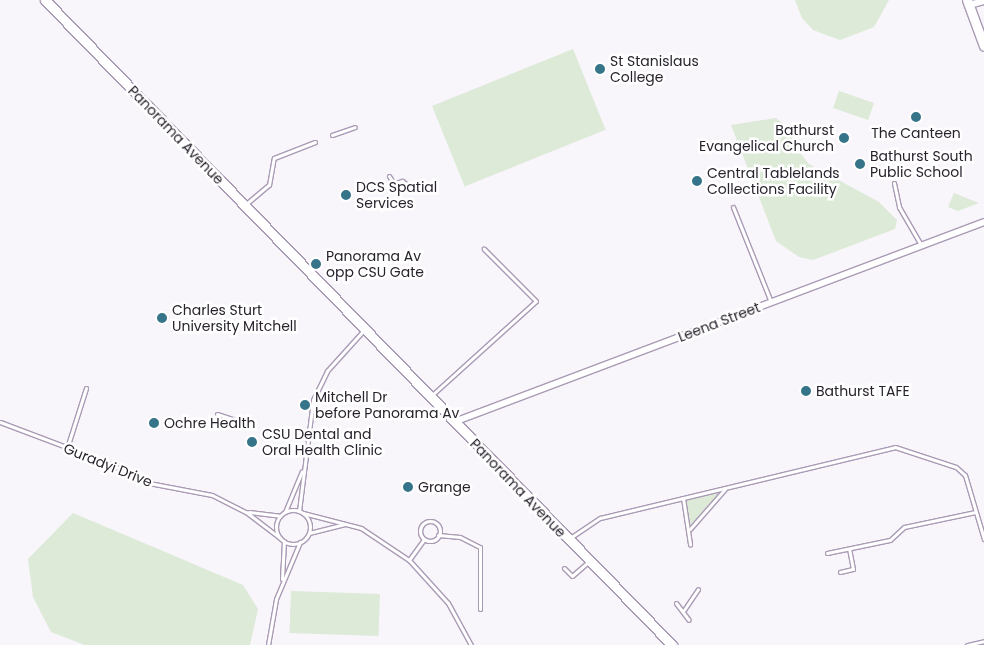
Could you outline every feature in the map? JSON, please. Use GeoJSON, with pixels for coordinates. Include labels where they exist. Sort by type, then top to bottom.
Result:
{"type":"FeatureCollection","features":[{"type":"Feature","properties":{"kind":"street","name":"Panorama Avenue"},"geometry":{"type":"LineString","coordinates":[[45,0],[244,206],[305,272],[672,645]]}},
{"type":"Feature","properties":{"kind":"street"},"geometry":{"type":"LineString","coordinates":[[984,0],[968,3],[984,46]]}},
{"type":"Feature","properties":{"kind":"street","name":"Leena Street"},"geometry":{"type":"LineString","coordinates":[[454,422],[984,222]]}},
{"type":"Feature","properties":{"kind":"lane"},"geometry":{"type":"LineString","coordinates":[[332,135],[355,127]]}},
{"type":"Feature","properties":{"kind":"lane"},"geometry":{"type":"LineString","coordinates":[[244,206],[269,185],[274,158],[314,142]]}},
{"type":"Feature","properties":{"kind":"lane"},"geometry":{"type":"LineString","coordinates":[[389,176],[394,184],[402,181],[416,191]]}},
{"type":"Feature","properties":{"kind":"lane"},"geometry":{"type":"LineString","coordinates":[[894,183],[899,207],[922,245]]}},
{"type":"Feature","properties":{"kind":"lane"},"geometry":{"type":"LineString","coordinates":[[733,206],[771,302]]}},
{"type":"Feature","properties":{"kind":"lane"},"geometry":{"type":"LineString","coordinates":[[430,397],[536,301],[484,249]]}},
{"type":"Feature","properties":{"kind":"lane"},"geometry":{"type":"LineString","coordinates":[[308,534],[309,522],[301,512],[304,466],[317,389],[327,371],[364,330]]}},
{"type":"Feature","properties":{"kind":"lane"},"geometry":{"type":"LineString","coordinates":[[67,448],[86,388]]}},
{"type":"Feature","properties":{"kind":"lane"},"geometry":{"type":"LineString","coordinates":[[217,414],[239,421]]}},
{"type":"Feature","properties":{"kind":"lane","name":"Guradyi Drive"},"geometry":{"type":"LineString","coordinates":[[0,422],[149,483],[204,492],[246,512],[280,538]]}},
{"type":"Feature","properties":{"kind":"lane"},"geometry":{"type":"LineString","coordinates":[[568,539],[600,518],[902,448],[956,467],[965,475],[984,539]]}},
{"type":"Feature","properties":{"kind":"lane"},"geometry":{"type":"LineString","coordinates":[[300,542],[284,541],[280,538],[276,524],[280,516],[285,512],[304,466]]}},
{"type":"Feature","properties":{"kind":"lane"},"geometry":{"type":"LineString","coordinates":[[690,529],[725,488]]}},
{"type":"Feature","properties":{"kind":"lane"},"geometry":{"type":"LineString","coordinates":[[683,498],[690,529],[690,544]]}},
{"type":"Feature","properties":{"kind":"lane","name":"Guradyi Drive"},"geometry":{"type":"LineString","coordinates":[[246,512],[280,516]]}},
{"type":"Feature","properties":{"kind":"lane"},"geometry":{"type":"LineString","coordinates":[[285,512],[301,512],[344,523],[373,535],[409,560],[448,603],[471,645]]}},
{"type":"Feature","properties":{"kind":"lane"},"geometry":{"type":"LineString","coordinates":[[827,553],[890,540],[904,527],[975,512]]}},
{"type":"Feature","properties":{"kind":"lane"},"geometry":{"type":"LineString","coordinates":[[424,539],[420,529],[427,521],[437,525],[438,536]]}},
{"type":"Feature","properties":{"kind":"lane"},"geometry":{"type":"LineString","coordinates":[[282,582],[300,542],[308,534],[344,523]]}},
{"type":"Feature","properties":{"kind":"lane"},"geometry":{"type":"LineString","coordinates":[[409,560],[424,539],[438,536],[460,537],[480,547],[480,608]]}},
{"type":"Feature","properties":{"kind":"lane"},"geometry":{"type":"LineString","coordinates":[[268,645],[282,582],[284,541]]}},
{"type":"Feature","properties":{"kind":"lane"},"geometry":{"type":"LineString","coordinates":[[840,572],[853,569],[849,549]]}},
{"type":"Feature","properties":{"kind":"lane"},"geometry":{"type":"LineString","coordinates":[[564,568],[572,576],[589,561]]}},
{"type":"Feature","properties":{"kind":"lane"},"geometry":{"type":"LineString","coordinates":[[684,610],[698,589]]}},
{"type":"Feature","properties":{"kind":"lane"},"geometry":{"type":"LineString","coordinates":[[676,603],[684,610],[689,620]]}},
{"type":"Feature","properties":{"kind":"lane"},"geometry":{"type":"LineString","coordinates":[[968,645],[984,641]]}},
{"type":"Feature","properties":{"kind":"green space"},"geometry":{"type":"Polygon","coordinates":[[[795,0],[889,0],[874,27],[840,40],[813,30],[802,18],[795,0]]]}},
{"type":"Feature","properties":{"kind":"green space"},"geometry":{"type":"Polygon","coordinates":[[[573,49],[606,130],[465,187],[432,106],[573,49]]]}},
{"type":"Feature","properties":{"kind":"green space"},"geometry":{"type":"Polygon","coordinates":[[[839,91],[874,103],[868,120],[833,108],[839,91]]]}},
{"type":"Feature","properties":{"kind":"green space"},"geometry":{"type":"Polygon","coordinates":[[[776,118],[794,132],[797,149],[809,164],[879,202],[897,220],[895,229],[813,260],[799,257],[776,241],[731,125],[776,118]]]}},
{"type":"Feature","properties":{"kind":"green space"},"geometry":{"type":"Polygon","coordinates":[[[954,193],[979,203],[958,211],[948,207],[954,193]]]}},
{"type":"Feature","properties":{"kind":"green space"},"geometry":{"type":"Polygon","coordinates":[[[725,488],[690,529],[683,498],[725,488]]]}},
{"type":"Feature","properties":{"kind":"green space"},"geometry":{"type":"Polygon","coordinates":[[[73,513],[243,585],[258,609],[250,645],[85,645],[51,632],[33,597],[28,559],[73,513]]]}},
{"type":"Feature","properties":{"kind":"green space"},"geometry":{"type":"Polygon","coordinates":[[[291,591],[380,594],[378,636],[290,633],[291,591]]]}},
{"type":"Feature","properties":{"kind":"place","name":"St Stanislaus College"},"geometry":{"type":"Point","coordinates":[600,69]}},
{"type":"Feature","properties":{"kind":"place","name":"The Canteen"},"geometry":{"type":"Point","coordinates":[916,117]}},
{"type":"Feature","properties":{"kind":"place","name":"Bathurst Evangelical Church"},"geometry":{"type":"Point","coordinates":[844,138]}},
{"type":"Feature","properties":{"kind":"place","name":"Bathurst South Public School"},"geometry":{"type":"Point","coordinates":[860,164]}},
{"type":"Feature","properties":{"kind":"place","name":"Central Tablelands Collections Facility"},"geometry":{"type":"Point","coordinates":[697,181]}},
{"type":"Feature","properties":{"kind":"place","name":"DCS Spatial Services"},"geometry":{"type":"Point","coordinates":[346,195]}},
{"type":"Feature","properties":{"kind":"place","name":"Panorama Av opp CSU Gate"},"geometry":{"type":"Point","coordinates":[316,264]}},
{"type":"Feature","properties":{"kind":"place","name":"Charles Sturt University Mitchell"},"geometry":{"type":"Point","coordinates":[162,318]}},
{"type":"Feature","properties":{"kind":"place","name":"Bathurst TAFE"},"geometry":{"type":"Point","coordinates":[806,391]}},
{"type":"Feature","properties":{"kind":"place","name":"Mitchell Dr before Panorama Av"},"geometry":{"type":"Point","coordinates":[305,405]}},
{"type":"Feature","properties":{"kind":"place","name":"Ochre Health"},"geometry":{"type":"Point","coordinates":[154,423]}},
{"type":"Feature","properties":{"kind":"place","name":"CSU Dental and Oral Health Clinic"},"geometry":{"type":"Point","coordinates":[252,442]}},
{"type":"Feature","properties":{"kind":"place","name":"Grange"},"geometry":{"type":"Point","coordinates":[408,487]}}]}
